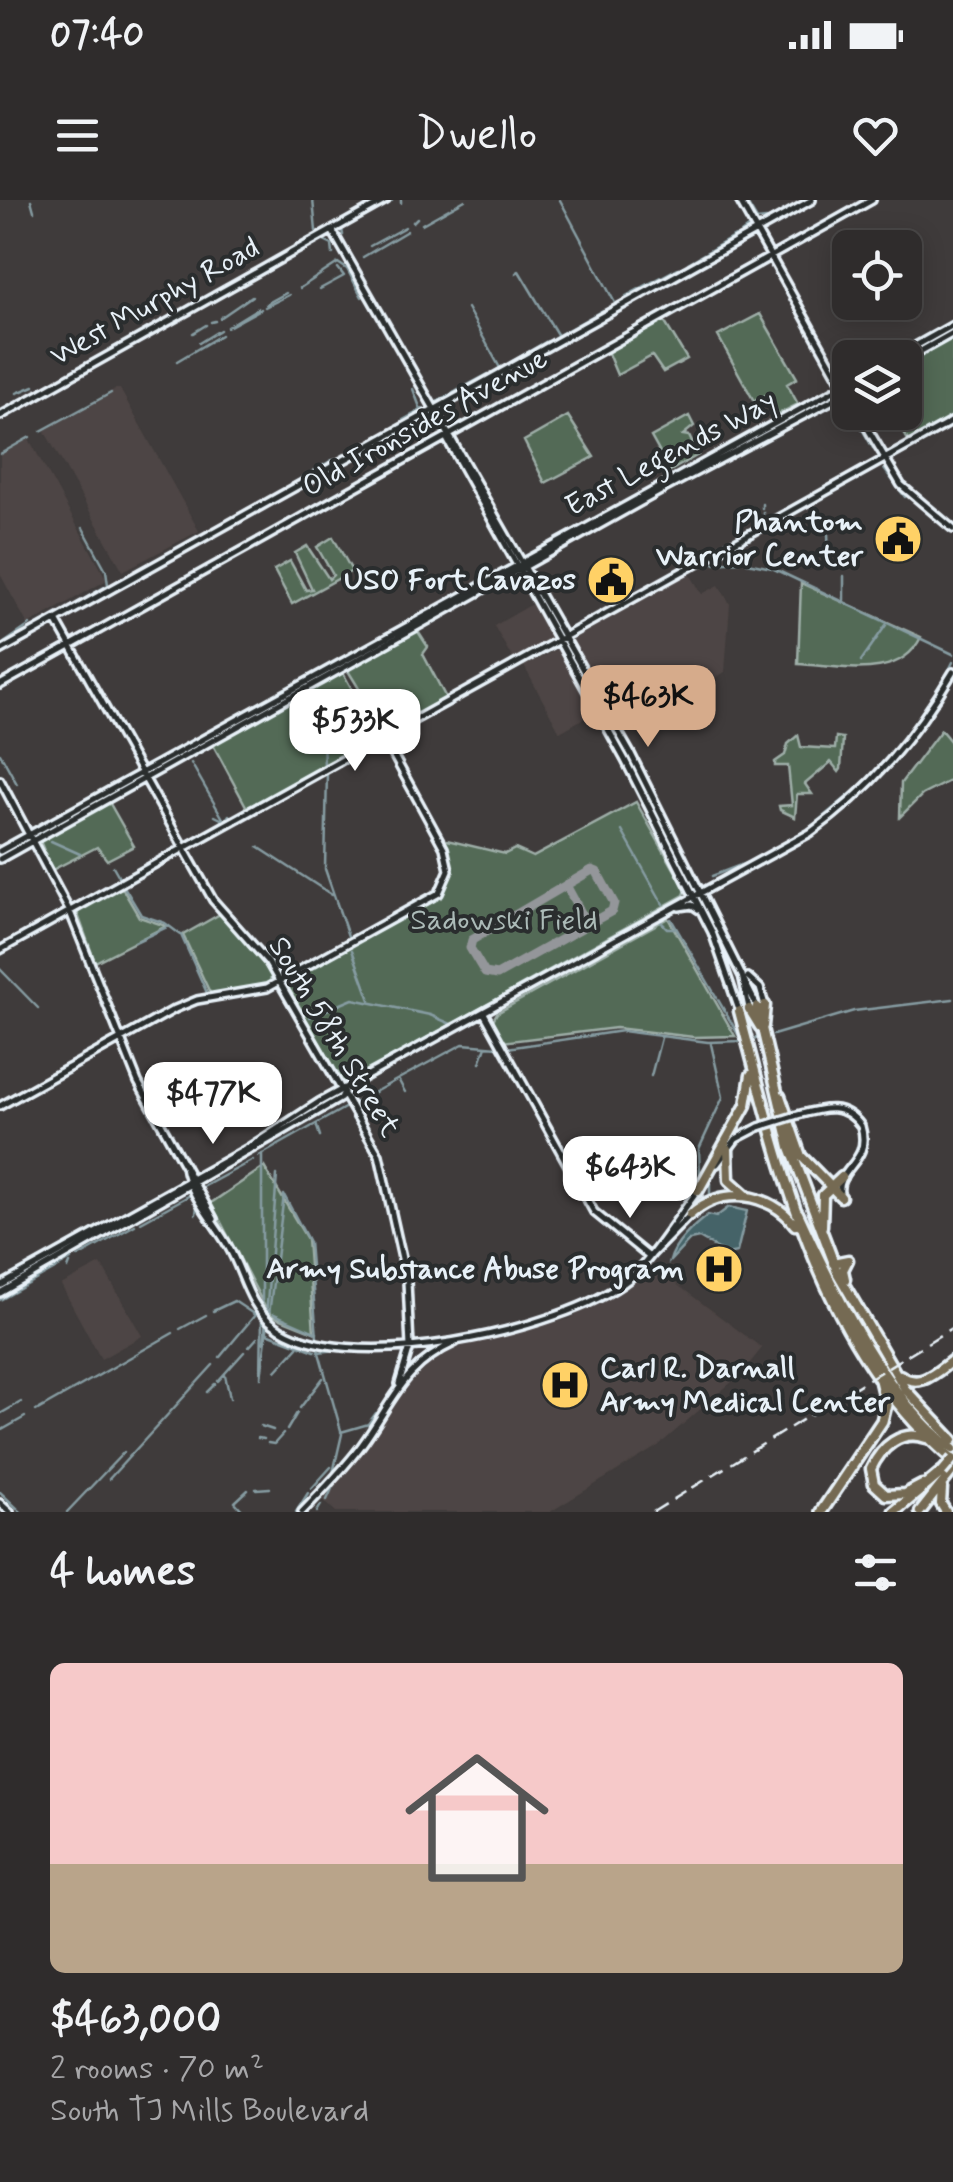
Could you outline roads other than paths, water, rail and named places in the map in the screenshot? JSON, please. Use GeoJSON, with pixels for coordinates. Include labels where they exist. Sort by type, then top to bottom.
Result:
{"type":"FeatureCollection","features":[{"type":"Feature","properties":{"kind":"highway"},"geometry":{"type":"LineString","coordinates":[[821,1512],[882,1421],[886,1404],[880,1380]]}},
{"type":"Feature","properties":{"kind":"highway"},"geometry":{"type":"LineString","coordinates":[[894,1512],[947,1474]]}},
{"type":"Feature","properties":{"kind":"main road"},"geometry":{"type":"LineString","coordinates":[[755,1008],[794,1160],[832,1261],[886,1361],[917,1406],[953,1440]]}},
{"type":"Feature","properties":{"kind":"main road"},"geometry":{"type":"LineString","coordinates":[[698,1190],[750,1095],[755,1008]]}},
{"type":"Feature","properties":{"kind":"main road"},"geometry":{"type":"LineString","coordinates":[[750,1055],[803,1237],[880,1380],[928,1440],[953,1460],[940,1495],[946,1512]]}},
{"type":"Feature","properties":{"kind":"main road"},"geometry":{"type":"LineString","coordinates":[[777,1090],[801,1156],[841,1196]]}},
{"type":"Feature","properties":{"kind":"main road"},"geometry":{"type":"LineString","coordinates":[[728,1149],[729,1180],[752,1197],[778,1208],[803,1237]]}},
{"type":"Feature","properties":{"kind":"main road"},"geometry":{"type":"LineString","coordinates":[[832,1261],[819,1214],[830,1186],[842,1177]]}},
{"type":"Feature","properties":{"kind":"main road"},"geometry":{"type":"LineString","coordinates":[[784,1182],[812,1244],[901,1394],[953,1449]]}},
{"type":"Feature","properties":{"kind":"main road"},"geometry":{"type":"LineString","coordinates":[[687,1212],[715,1198],[752,1197]]}},
{"type":"Feature","properties":{"kind":"main road"},"geometry":{"type":"LineString","coordinates":[[812,1244],[824,1259],[848,1260],[843,1270],[848,1294]]}},
{"type":"Feature","properties":{"kind":"main road"},"geometry":{"type":"LineString","coordinates":[[886,1361],[910,1382],[921,1381],[953,1360]]}},
{"type":"Feature","properties":{"kind":"main road"},"geometry":{"type":"LineString","coordinates":[[928,1440],[911,1434],[893,1442],[873,1464],[874,1484],[886,1495],[899,1496],[947,1474]]}},
{"type":"Feature","properties":{"kind":"main road"},"geometry":{"type":"LineString","coordinates":[[920,1512],[947,1474]]}},
{"type":"Feature","properties":{"kind":"street","name":"West Murphy Road"},"geometry":{"type":"LineString","coordinates":[[0,416],[386,200]]}},
{"type":"Feature","properties":{"kind":"street"},"geometry":{"type":"LineString","coordinates":[[738,200],[832,363]]}},
{"type":"Feature","properties":{"kind":"street"},"geometry":{"type":"LineString","coordinates":[[0,651],[812,200]]}},
{"type":"Feature","properties":{"kind":"street","name":"Old Ironsides Avenue"},"geometry":{"type":"LineString","coordinates":[[0,685],[872,200]]}},
{"type":"Feature","properties":{"kind":"street"},"geometry":{"type":"LineString","coordinates":[[332,230],[448,436],[446,442],[631,754],[698,894],[742,972],[755,1008]]}},
{"type":"Feature","properties":{"kind":"street"},"geometry":{"type":"LineString","coordinates":[[922,342],[953,324]]}},
{"type":"Feature","properties":{"kind":"street"},"geometry":{"type":"LineString","coordinates":[[922,350],[953,333]]}},
{"type":"Feature","properties":{"kind":"street","name":"East Legends Way"},"geometry":{"type":"LineString","coordinates":[[519,566],[664,490],[683,471],[832,398]]}},
{"type":"Feature","properties":{"kind":"street","name":"East Legends Way"},"geometry":{"type":"LineString","coordinates":[[519,566],[832,398]]}},
{"type":"Feature","properties":{"kind":"street"},"geometry":{"type":"LineString","coordinates":[[0,950],[953,421]]}},
{"type":"Feature","properties":{"kind":"street"},"geometry":{"type":"LineString","coordinates":[[867,430],[883,460],[913,498],[953,529]]}},
{"type":"Feature","properties":{"kind":"street"},"geometry":{"type":"LineString","coordinates":[[0,851],[30,838],[519,566]]}},
{"type":"Feature","properties":{"kind":"street","name":"South 58th Street"},"geometry":{"type":"LineString","coordinates":[[56,620],[221,911],[258,948],[280,982],[344,1092],[385,1173],[407,1281],[410,1347],[399,1384]]}},
{"type":"Feature","properties":{"kind":"street"},"geometry":{"type":"LineString","coordinates":[[0,1290],[484,1013],[810,833],[850,802],[900,752],[953,672]]}},
{"type":"Feature","properties":{"kind":"street"},"geometry":{"type":"LineString","coordinates":[[0,1106],[197,1000],[246,995],[280,982],[428,902],[444,886],[449,870],[444,848],[384,738]]}},
{"type":"Feature","properties":{"kind":"street"},"geometry":{"type":"LineString","coordinates":[[0,780],[70,912],[119,1040],[249,1295],[264,1316],[283,1331],[311,1342],[410,1347],[544,1322],[581,1308],[630,1279],[670,1226],[687,1212]]}},
{"type":"Feature","properties":{"kind":"street"},"geometry":{"type":"LineString","coordinates":[[0,859],[30,838]]}},
{"type":"Feature","properties":{"kind":"street"},"geometry":{"type":"LineString","coordinates":[[698,894],[726,966],[755,1008]]}},
{"type":"Feature","properties":{"kind":"street"},"geometry":{"type":"LineString","coordinates":[[676,907],[692,905],[702,912]]}},
{"type":"Feature","properties":{"kind":"street"},"geometry":{"type":"LineString","coordinates":[[484,1013],[594,1212],[648,1256]]}},
{"type":"Feature","properties":{"kind":"street"},"geometry":{"type":"LineString","coordinates":[[648,1256],[687,1212],[698,1190],[743,1134],[794,1116],[832,1108],[857,1120],[864,1142],[857,1162],[842,1177],[841,1196]]}},
{"type":"Feature","properties":{"kind":"street"},"geometry":{"type":"LineString","coordinates":[[302,1512],[359,1449],[399,1384],[431,1356],[465,1338]]}},
{"type":"Feature","properties":{"kind":"street"},"geometry":{"type":"LineString","coordinates":[[0,1502],[10,1512]]}},
{"type":"Feature","properties":{"kind":"water"},"geometry":{"type":"Polygon","coordinates":[[[729,1207],[747,1211],[737,1252],[727,1254],[699,1238],[690,1240],[670,1261],[696,1224],[729,1207]]]}},
{"type":"Feature","properties":{"kind":"waterway"},"geometry":{"type":"LineString","coordinates":[[31,200],[34,211]]}},
{"type":"Feature","properties":{"kind":"waterway"},"geometry":{"type":"LineString","coordinates":[[313,200],[316,231]]}},
{"type":"Feature","properties":{"kind":"waterway"},"geometry":{"type":"LineString","coordinates":[[422,224],[465,200]]}},
{"type":"Feature","properties":{"kind":"waterway"},"geometry":{"type":"LineString","coordinates":[[560,200],[615,303]]}},
{"type":"Feature","properties":{"kind":"waterway"},"geometry":{"type":"LineString","coordinates":[[734,200],[749,227],[741,233]]}},
{"type":"Feature","properties":{"kind":"waterway"},"geometry":{"type":"LineString","coordinates":[[745,200],[757,220],[766,219]]}},
{"type":"Feature","properties":{"kind":"waterway"},"geometry":{"type":"LineString","coordinates":[[343,235],[342,229],[392,201]]}},
{"type":"Feature","properties":{"kind":"waterway"},"geometry":{"type":"LineString","coordinates":[[413,222],[417,218]]}},
{"type":"Feature","properties":{"kind":"waterway"},"geometry":{"type":"LineString","coordinates":[[370,246],[405,227]]}},
{"type":"Feature","properties":{"kind":"waterway"},"geometry":{"type":"LineString","coordinates":[[363,257],[407,231]]}},
{"type":"Feature","properties":{"kind":"waterway"},"geometry":{"type":"LineString","coordinates":[[688,263],[735,236]]}},
{"type":"Feature","properties":{"kind":"waterway"},"geometry":{"type":"LineString","coordinates":[[283,262],[322,241]]}},
{"type":"Feature","properties":{"kind":"waterway"},"geometry":{"type":"LineString","coordinates":[[324,241],[332,245],[333,254]]}},
{"type":"Feature","properties":{"kind":"waterway"},"geometry":{"type":"LineString","coordinates":[[300,288],[338,263],[347,269],[362,297]]}},
{"type":"Feature","properties":{"kind":"waterway"},"geometry":{"type":"LineString","coordinates":[[252,280],[276,266]]}},
{"type":"Feature","properties":{"kind":"waterway"},"geometry":{"type":"LineString","coordinates":[[320,289],[344,276],[338,268]]}},
{"type":"Feature","properties":{"kind":"waterway"},"geometry":{"type":"LineString","coordinates":[[626,296],[678,268]]}},
{"type":"Feature","properties":{"kind":"waterway"},"geometry":{"type":"LineString","coordinates":[[516,273],[519,271],[558,336]]}},
{"type":"Feature","properties":{"kind":"waterway"},"geometry":{"type":"LineString","coordinates":[[212,302],[244,284]]}},
{"type":"Feature","properties":{"kind":"waterway"},"geometry":{"type":"LineString","coordinates":[[266,304],[286,293]]}},
{"type":"Feature","properties":{"kind":"waterway"},"geometry":{"type":"LineString","coordinates":[[265,307],[289,295]]}},
{"type":"Feature","properties":{"kind":"waterway"},"geometry":{"type":"LineString","coordinates":[[220,318],[252,296]]}},
{"type":"Feature","properties":{"kind":"waterway"},"geometry":{"type":"LineString","coordinates":[[227,327],[258,308]]}},
{"type":"Feature","properties":{"kind":"waterway"},"geometry":{"type":"LineString","coordinates":[[467,308],[500,368]]}},
{"type":"Feature","properties":{"kind":"waterway"},"geometry":{"type":"LineString","coordinates":[[230,326],[261,309]]}},
{"type":"Feature","properties":{"kind":"waterway"},"geometry":{"type":"LineString","coordinates":[[553,338],[603,310]]}},
{"type":"Feature","properties":{"kind":"waterway"},"geometry":{"type":"LineString","coordinates":[[211,322],[215,321]]}},
{"type":"Feature","properties":{"kind":"waterway"},"geometry":{"type":"LineString","coordinates":[[193,333],[206,325]]}},
{"type":"Feature","properties":{"kind":"waterway"},"geometry":{"type":"LineString","coordinates":[[199,343],[220,330]]}},
{"type":"Feature","properties":{"kind":"waterway"},"geometry":{"type":"LineString","coordinates":[[177,361],[221,335]]}},
{"type":"Feature","properties":{"kind":"waterway"},"geometry":{"type":"LineString","coordinates":[[495,371],[547,341]]}},
{"type":"Feature","properties":{"kind":"waterway"},"geometry":{"type":"LineString","coordinates":[[438,401],[488,374]]}},
{"type":"Feature","properties":{"kind":"waterway"},"geometry":{"type":"LineString","coordinates":[[17,393],[34,386]]}},
{"type":"Feature","properties":{"kind":"waterway"},"geometry":{"type":"LineString","coordinates":[[413,389],[421,410]]}},
{"type":"Feature","properties":{"kind":"waterway"},"geometry":{"type":"LineString","coordinates":[[41,431],[111,393]]}},
{"type":"Feature","properties":{"kind":"waterway"},"geometry":{"type":"LineString","coordinates":[[403,420],[423,409]]}},
{"type":"Feature","properties":{"kind":"waterway"},"geometry":{"type":"LineString","coordinates":[[863,430],[873,448]]}},
{"type":"Feature","properties":{"kind":"waterway"},"geometry":{"type":"LineString","coordinates":[[0,454],[30,437]]}},
{"type":"Feature","properties":{"kind":"waterway"},"geometry":{"type":"LineString","coordinates":[[268,498],[332,460]]}},
{"type":"Feature","properties":{"kind":"waterway"},"geometry":{"type":"LineString","coordinates":[[884,469],[905,497]]}},
{"type":"Feature","properties":{"kind":"waterway"},"geometry":{"type":"LineString","coordinates":[[232,517],[262,501]]}},
{"type":"Feature","properties":{"kind":"waterway"},"geometry":{"type":"LineString","coordinates":[[763,512],[763,522]]}},
{"type":"Feature","properties":{"kind":"waterway"},"geometry":{"type":"LineString","coordinates":[[204,534],[222,523]]}},
{"type":"Feature","properties":{"kind":"waterway"},"geometry":{"type":"LineString","coordinates":[[83,528],[106,570],[108,585]]}},
{"type":"Feature","properties":{"kind":"waterway"},"geometry":{"type":"LineString","coordinates":[[828,533],[829,555]]}},
{"type":"Feature","properties":{"kind":"waterway"},"geometry":{"type":"LineString","coordinates":[[741,542],[746,558]]}},
{"type":"Feature","properties":{"kind":"waterway"},"geometry":{"type":"LineString","coordinates":[[770,555],[770,567]]}},
{"type":"Feature","properties":{"kind":"waterway"},"geometry":{"type":"LineString","coordinates":[[713,563],[740,561]]}},
{"type":"Feature","properties":{"kind":"waterway"},"geometry":{"type":"LineString","coordinates":[[747,563],[772,568],[953,654]]}},
{"type":"Feature","properties":{"kind":"waterway"},"geometry":{"type":"LineString","coordinates":[[844,576],[844,600]]}},
{"type":"Feature","properties":{"kind":"waterway"},"geometry":{"type":"LineString","coordinates":[[77,603],[106,586]]}},
{"type":"Feature","properties":{"kind":"waterway"},"geometry":{"type":"LineString","coordinates":[[4,643],[30,625]]}},
{"type":"Feature","properties":{"kind":"waterway"},"geometry":{"type":"LineString","coordinates":[[861,661],[886,625]]}},
{"type":"Feature","properties":{"kind":"waterway"},"geometry":{"type":"LineString","coordinates":[[945,678],[953,662]]}},
{"type":"Feature","properties":{"kind":"waterway"},"geometry":{"type":"LineString","coordinates":[[925,709],[941,684]]}},
{"type":"Feature","properties":{"kind":"waterway"},"geometry":{"type":"LineString","coordinates":[[324,767],[323,738],[332,703]]}},
{"type":"Feature","properties":{"kind":"waterway"},"geometry":{"type":"LineString","coordinates":[[0,753],[17,784]]}},
{"type":"Feature","properties":{"kind":"waterway"},"geometry":{"type":"LineString","coordinates":[[191,763],[225,822]]}},
{"type":"Feature","properties":{"kind":"waterway"},"geometry":{"type":"LineString","coordinates":[[327,772],[325,869],[349,939]]}},
{"type":"Feature","properties":{"kind":"waterway"},"geometry":{"type":"LineString","coordinates":[[812,826],[870,778]]}},
{"type":"Feature","properties":{"kind":"waterway"},"geometry":{"type":"LineString","coordinates":[[215,816],[225,821],[229,815]]}},
{"type":"Feature","properties":{"kind":"waterway"},"geometry":{"type":"LineString","coordinates":[[766,854],[808,829]]}},
{"type":"Feature","properties":{"kind":"waterway"},"geometry":{"type":"LineString","coordinates":[[622,831],[663,904]]}},
{"type":"Feature","properties":{"kind":"waterway"},"geometry":{"type":"LineString","coordinates":[[51,841],[80,854]]}},
{"type":"Feature","properties":{"kind":"waterway"},"geometry":{"type":"LineString","coordinates":[[258,847],[332,895]]}},
{"type":"Feature","properties":{"kind":"waterway"},"geometry":{"type":"LineString","coordinates":[[712,876],[759,858]]}},
{"type":"Feature","properties":{"kind":"waterway"},"geometry":{"type":"LineString","coordinates":[[113,866],[121,880]]}},
{"type":"Feature","properties":{"kind":"waterway"},"geometry":{"type":"LineString","coordinates":[[123,885],[141,915],[165,923],[181,935],[207,993]]}},
{"type":"Feature","properties":{"kind":"waterway"},"geometry":{"type":"LineString","coordinates":[[507,1048],[622,1031],[708,1042],[742,1041],[671,919]]}},
{"type":"Feature","properties":{"kind":"waterway"},"geometry":{"type":"LineString","coordinates":[[661,922],[667,928],[676,928]]}},
{"type":"Feature","properties":{"kind":"waterway"},"geometry":{"type":"LineString","coordinates":[[135,942],[169,926]]}},
{"type":"Feature","properties":{"kind":"waterway"},"geometry":{"type":"LineString","coordinates":[[352,950],[370,1000]]}},
{"type":"Feature","properties":{"kind":"waterway"},"geometry":{"type":"LineString","coordinates":[[0,969],[38,1008]]}},
{"type":"Feature","properties":{"kind":"waterway"},"geometry":{"type":"LineString","coordinates":[[310,1017],[353,999],[430,1015],[451,1024]]}},
{"type":"Feature","properties":{"kind":"waterway"},"geometry":{"type":"LineString","coordinates":[[773,1035],[854,1011],[953,999]]}},
{"type":"Feature","properties":{"kind":"waterway"},"geometry":{"type":"LineString","coordinates":[[651,1076],[661,1038]]}},
{"type":"Feature","properties":{"kind":"waterway"},"geometry":{"type":"LineString","coordinates":[[751,1039],[757,1038]]}},
{"type":"Feature","properties":{"kind":"waterway"},"geometry":{"type":"LineString","coordinates":[[356,1102],[463,1044],[498,1047]]}},
{"type":"Feature","properties":{"kind":"waterway"},"geometry":{"type":"LineString","coordinates":[[700,1174],[699,1149],[723,1097],[711,1044]]}},
{"type":"Feature","properties":{"kind":"waterway"},"geometry":{"type":"LineString","coordinates":[[480,1063],[486,1046]]}},
{"type":"Feature","properties":{"kind":"waterway"},"geometry":{"type":"LineString","coordinates":[[399,1081],[405,1092]]}},
{"type":"Feature","properties":{"kind":"waterway"},"geometry":{"type":"LineString","coordinates":[[259,1156],[348,1106]]}},
{"type":"Feature","properties":{"kind":"waterway"},"geometry":{"type":"LineString","coordinates":[[348,1107],[353,1120]]}},
{"type":"Feature","properties":{"kind":"waterway"},"geometry":{"type":"LineString","coordinates":[[316,1124],[320,1136]]}},
{"type":"Feature","properties":{"kind":"waterway"},"geometry":{"type":"LineString","coordinates":[[262,1154],[262,1309]]}},
{"type":"Feature","properties":{"kind":"waterway"},"geometry":{"type":"LineString","coordinates":[[203,1187],[253,1160]]}},
{"type":"Feature","properties":{"kind":"waterway"},"geometry":{"type":"LineString","coordinates":[[264,1343],[277,1175]]}},
{"type":"Feature","properties":{"kind":"waterway"},"geometry":{"type":"LineString","coordinates":[[710,1182],[710,1196]]}},
{"type":"Feature","properties":{"kind":"waterway"},"geometry":{"type":"LineString","coordinates":[[141,1222],[192,1194]]}},
{"type":"Feature","properties":{"kind":"waterway"},"geometry":{"type":"LineString","coordinates":[[262,1317],[261,1378],[284,1195],[309,1242],[317,1337]]}},
{"type":"Feature","properties":{"kind":"waterway"},"geometry":{"type":"LineString","coordinates":[[196,1214],[197,1206]]}},
{"type":"Feature","properties":{"kind":"waterway"},"geometry":{"type":"LineString","coordinates":[[78,1257],[135,1225]]}},
{"type":"Feature","properties":{"kind":"waterway"},"geometry":{"type":"LineString","coordinates":[[0,1300],[71,1260]]}},
{"type":"Feature","properties":{"kind":"waterway"},"geometry":{"type":"LineString","coordinates":[[68,1269],[70,1264]]}},
{"type":"Feature","properties":{"kind":"waterway"},"geometry":{"type":"LineString","coordinates":[[213,1311],[234,1301],[255,1315]]}},
{"type":"Feature","properties":{"kind":"waterway"},"geometry":{"type":"LineString","coordinates":[[274,1314],[317,1333]]}},
{"type":"Feature","properties":{"kind":"waterway"},"geometry":{"type":"LineString","coordinates":[[180,1329],[206,1315]]}},
{"type":"Feature","properties":{"kind":"waterway"},"geometry":{"type":"LineString","coordinates":[[220,1357],[255,1315]]}},
{"type":"Feature","properties":{"kind":"waterway"},"geometry":{"type":"LineString","coordinates":[[36,1411],[173,1333]]}},
{"type":"Feature","properties":{"kind":"waterway"},"geometry":{"type":"LineString","coordinates":[[267,1333],[315,1351]]}},
{"type":"Feature","properties":{"kind":"waterway"},"geometry":{"type":"LineString","coordinates":[[249,1347],[257,1338]]}},
{"type":"Feature","properties":{"kind":"waterway"},"geometry":{"type":"LineString","coordinates":[[276,1371],[298,1347]]}},
{"type":"Feature","properties":{"kind":"waterway"},"geometry":{"type":"LineString","coordinates":[[318,1349],[342,1434],[333,1473]]}},
{"type":"Feature","properties":{"kind":"waterway"},"geometry":{"type":"LineString","coordinates":[[318,1352],[337,1350]]}},
{"type":"Feature","properties":{"kind":"waterway"},"geometry":{"type":"LineString","coordinates":[[218,1381],[244,1352]]}},
{"type":"Feature","properties":{"kind":"waterway"},"geometry":{"type":"LineString","coordinates":[[109,1479],[213,1365]]}},
{"type":"Feature","properties":{"kind":"waterway"},"geometry":{"type":"LineString","coordinates":[[225,1375],[230,1398]]}},
{"type":"Feature","properties":{"kind":"waterway"},"geometry":{"type":"LineString","coordinates":[[300,1408],[323,1378]]}},
{"type":"Feature","properties":{"kind":"waterway"},"geometry":{"type":"LineString","coordinates":[[207,1392],[215,1384]]}},
{"type":"Feature","properties":{"kind":"waterway"},"geometry":{"type":"LineString","coordinates":[[0,1414],[21,1402]]}},
{"type":"Feature","properties":{"kind":"waterway"},"geometry":{"type":"LineString","coordinates":[[287,1430],[297,1413]]}},
{"type":"Feature","properties":{"kind":"waterway"},"geometry":{"type":"LineString","coordinates":[[368,1424],[376,1413]]}},
{"type":"Feature","properties":{"kind":"waterway"},"geometry":{"type":"LineString","coordinates":[[2,1430],[25,1417]]}},
{"type":"Feature","properties":{"kind":"waterway"},"geometry":{"type":"LineString","coordinates":[[341,1432],[372,1423]]}},
{"type":"Feature","properties":{"kind":"waterway"},"geometry":{"type":"LineString","coordinates":[[261,1426],[273,1430]]}},
{"type":"Feature","properties":{"kind":"waterway"},"geometry":{"type":"LineString","coordinates":[[268,1443],[274,1444],[283,1434]]}},
{"type":"Feature","properties":{"kind":"waterway"},"geometry":{"type":"LineString","coordinates":[[258,1438],[264,1439]]}},
{"type":"Feature","properties":{"kind":"waterway"},"geometry":{"type":"LineString","coordinates":[[67,1512],[124,1452]]}},
{"type":"Feature","properties":{"kind":"waterway"},"geometry":{"type":"LineString","coordinates":[[312,1488],[331,1467]]}},
{"type":"Feature","properties":{"kind":"waterway"},"geometry":{"type":"LineString","coordinates":[[327,1500],[334,1484]]}},
{"type":"Feature","properties":{"kind":"waterway"},"geometry":{"type":"LineString","coordinates":[[256,1489],[270,1488]]}},
{"type":"Feature","properties":{"kind":"waterway"},"geometry":{"type":"LineString","coordinates":[[244,1512],[235,1502],[248,1490]]}},
{"type":"Feature","properties":{"kind":"waterway"},"geometry":{"type":"LineString","coordinates":[[0,1492],[21,1512]]}},
{"type":"Feature","properties":{"kind":"waterway"},"geometry":{"type":"LineString","coordinates":[[296,1512],[308,1493]]}},
{"type":"Feature","properties":{"kind":"waterway"},"geometry":{"type":"LineString","coordinates":[[317,1512],[321,1505]]}},
{"type":"Feature","properties":{"kind":"railway"},"geometry":{"type":"LineString","coordinates":[[653,1512],[953,1327]]}},
{"type":"Feature","properties":{"kind":"place","name":"Phantom Warrior Center"},"geometry":{"type":"Point","coordinates":[898,539]}},
{"type":"Feature","properties":{"kind":"place","name":"USO Fort Cavazos"},"geometry":{"type":"Point","coordinates":[611,580]}},
{"type":"Feature","properties":{"kind":"place","name":"Army Substance Abuse Program"},"geometry":{"type":"Point","coordinates":[719,1269]}},
{"type":"Feature","properties":{"kind":"place","name":"Carl R. Darnall Army Medical Center"},"geometry":{"type":"Point","coordinates":[565,1385]}},
{"type":"Feature","properties":{"kind":"park label","name":"Sadowski Field"},"geometry":{"type":"Point","coordinates":[504,920]}}]}
